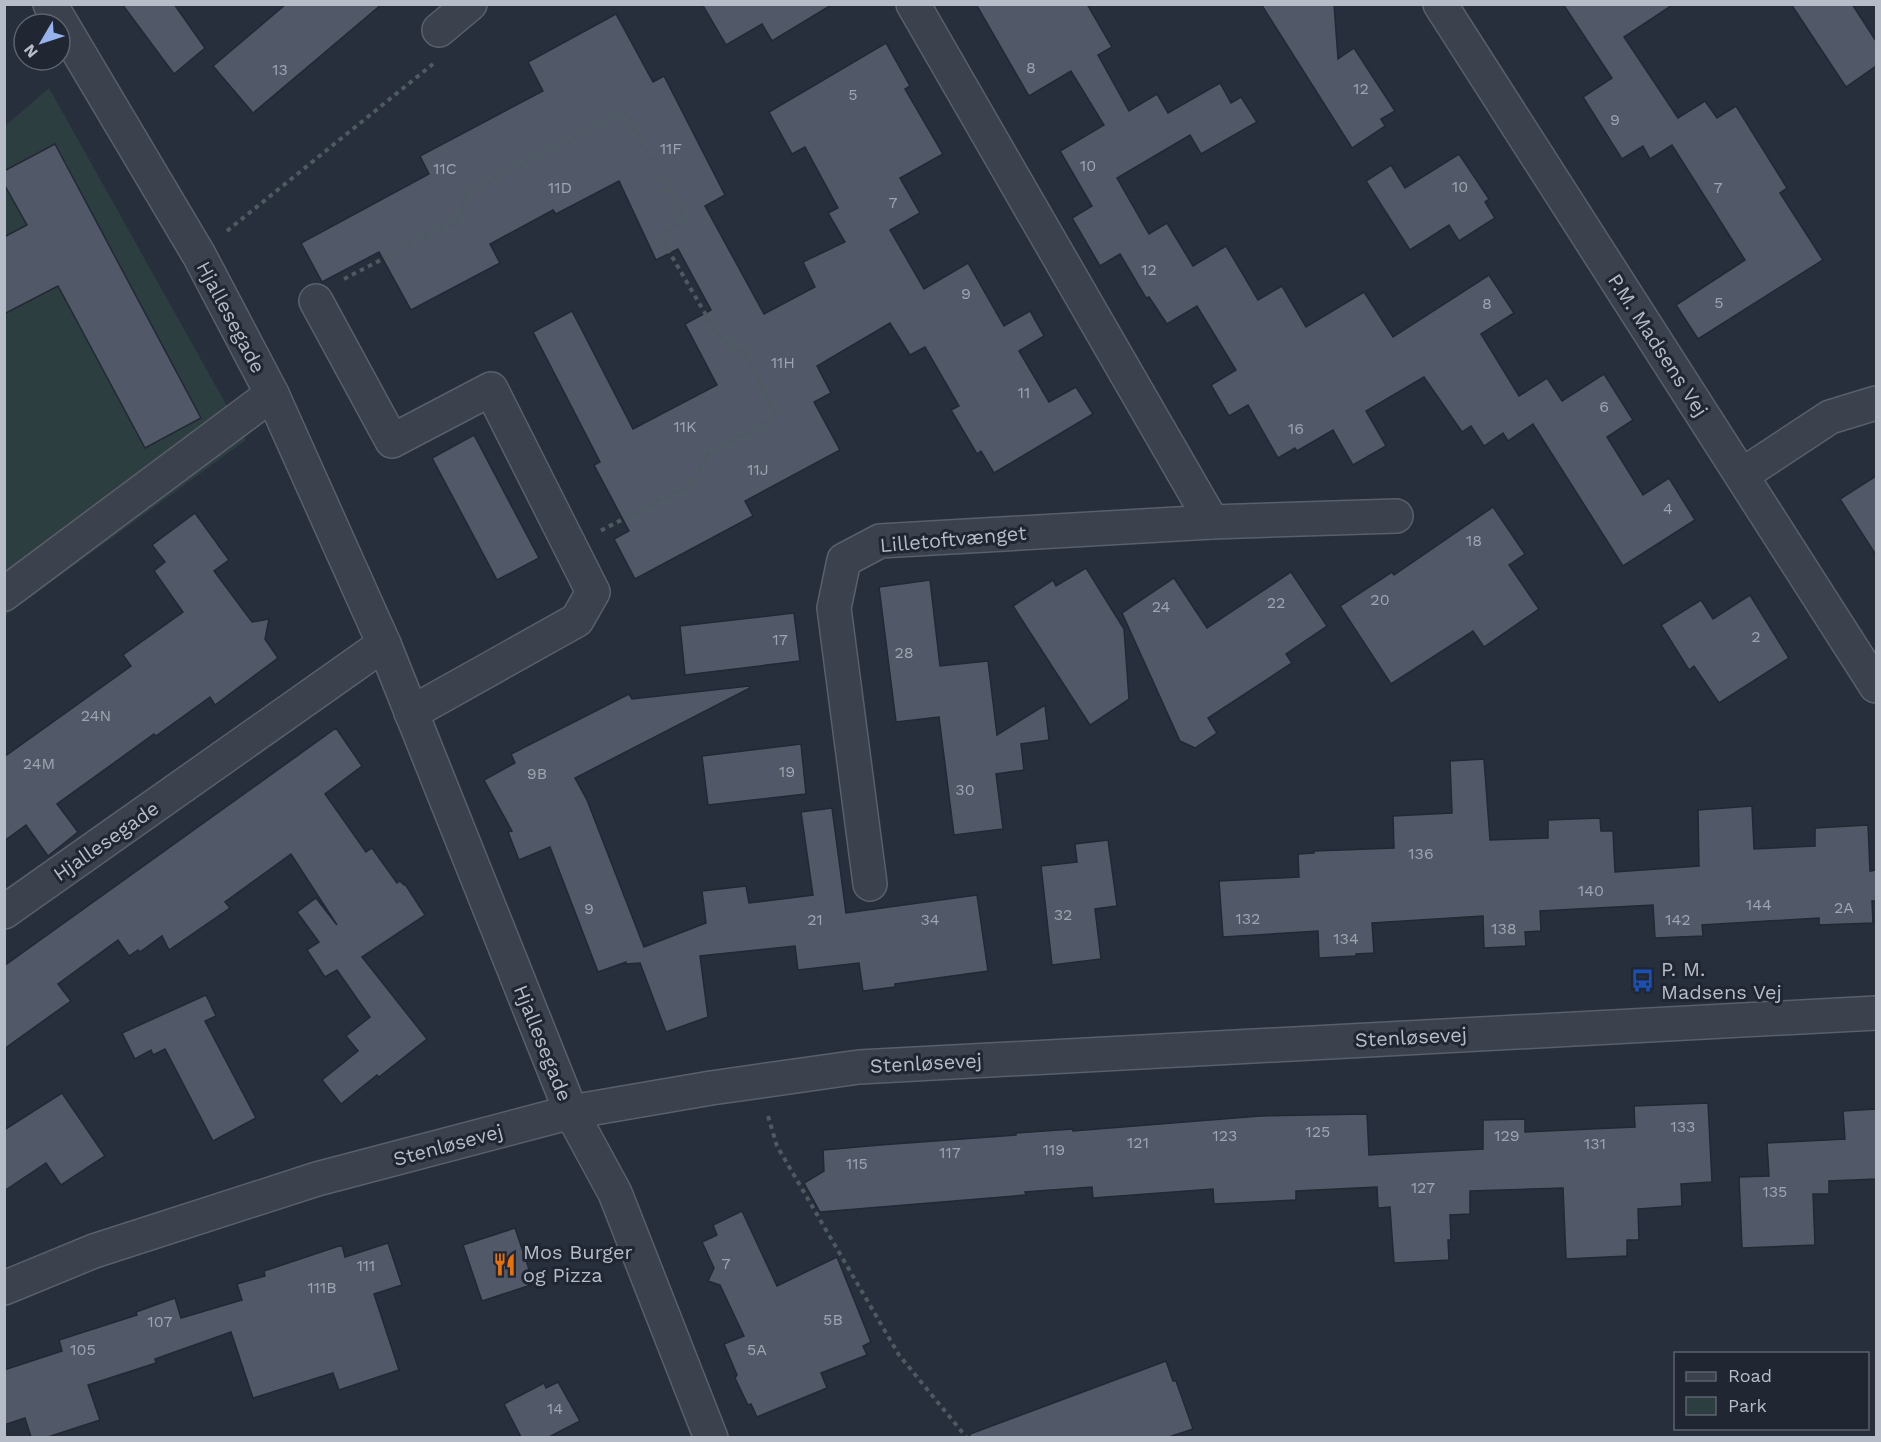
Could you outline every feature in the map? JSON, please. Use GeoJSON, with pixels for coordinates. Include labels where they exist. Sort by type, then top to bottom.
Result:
{"type":"FeatureCollection","features":[{"type":"Feature","properties":{"kind":"street","name":"Hjallesegade"},"geometry":{"type":"LineString","coordinates":[[50,4],[199,255],[272,394],[384,644],[571,1112],[615,1193],[711,1437]]}},
{"type":"Feature","properties":{"kind":"street"},"geometry":{"type":"LineString","coordinates":[[439,30],[470,4]]}},
{"type":"Feature","properties":{"kind":"street"},"geometry":{"type":"LineString","coordinates":[[913,4],[1212,522]]}},
{"type":"Feature","properties":{"kind":"street","name":"P.M. Madsens Vej"},"geometry":{"type":"LineString","coordinates":[[1440,4],[1876,686]]}},
{"type":"Feature","properties":{"kind":"street"},"geometry":{"type":"LineString","coordinates":[[316,301],[392,441],[491,389],[593,592],[577,620],[411,713]]}},
{"type":"Feature","properties":{"kind":"street"},"geometry":{"type":"LineString","coordinates":[[4,594],[272,394]]}},
{"type":"Feature","properties":{"kind":"street"},"geometry":{"type":"LineString","coordinates":[[1742,475],[1830,417],[1876,403]]}},
{"type":"Feature","properties":{"kind":"street","name":"Lilletoftvænget"},"geometry":{"type":"LineString","coordinates":[[870,884],[834,608],[844,560],[880,541],[1212,522],[1396,516]]}},
{"type":"Feature","properties":{"kind":"street","name":"Hjallesegade"},"geometry":{"type":"LineString","coordinates":[[4,912],[384,644]]}},
{"type":"Feature","properties":{"kind":"street","name":"Stenløsevej"},"geometry":{"type":"LineString","coordinates":[[4,1288],[94,1251],[317,1179],[571,1112],[757,1081],[859,1067],[1876,1013]]}},
{"type":"Feature","properties":{"kind":"path"},"geometry":{"type":"LineString","coordinates":[[199,255],[443,55],[439,30]]}},
{"type":"Feature","properties":{"kind":"path"},"geometry":{"type":"LineString","coordinates":[[316,301],[346,278],[459,219],[466,193],[625,112],[685,220],[660,236],[720,339],[745,353],[776,417],[707,454],[695,482],[570,546]]}},
{"type":"Feature","properties":{"kind":"path"},"geometry":{"type":"LineString","coordinates":[[757,1081],[777,1146],[893,1345],[967,1437]]}},
{"type":"Feature","properties":{"kind":"green space"},"geometry":{"type":"Polygon","coordinates":[[[49,88],[246,440],[5,616],[4,127],[49,88]]]}},
{"type":"Feature","properties":{"kind":"building"},"geometry":{"type":"Polygon","coordinates":[[[122,4],[174,4],[205,48],[174,74],[122,4]]]}},
{"type":"Feature","properties":{"kind":"building"},"geometry":{"type":"Polygon","coordinates":[[[286,4],[382,4],[253,113],[213,66],[286,4]]]}},
{"type":"Feature","properties":{"kind":"building"},"geometry":{"type":"Polygon","coordinates":[[[702,4],[833,4],[772,41],[762,24],[726,45],[702,4]]]}},
{"type":"Feature","properties":{"kind":"building"},"geometry":{"type":"Polygon","coordinates":[[[976,4],[1087,4],[1112,47],[1098,55],[1129,111],[1157,94],[1168,113],[1220,83],[1231,103],[1241,97],[1257,122],[1201,154],[1190,135],[1117,178],[1149,234],[1167,223],[1193,266],[1226,246],[1258,300],[1282,286],[1306,327],[1364,292],[1393,337],[1489,275],[1514,313],[1481,334],[1519,396],[1547,378],[1562,401],[1604,374],[1633,420],[1607,437],[1643,495],[1669,478],[1695,520],[1623,566],[1533,424],[1508,441],[1503,433],[1484,446],[1471,426],[1462,432],[1424,377],[1366,411],[1386,446],[1353,465],[1333,430],[1297,451],[1295,448],[1278,458],[1248,405],[1229,416],[1211,385],[1236,370],[1197,306],[1167,324],[1149,297],[1146,298],[1120,254],[1100,266],[1072,218],[1092,206],[1060,151],[1104,125],[1071,71],[1029,96],[976,4]]]}},
{"type":"Feature","properties":{"kind":"building"},"geometry":{"type":"Polygon","coordinates":[[[1261,4],[1334,4],[1338,59],[1354,48],[1395,111],[1381,119],[1385,126],[1352,148],[1261,4]]]}},
{"type":"Feature","properties":{"kind":"building"},"geometry":{"type":"Polygon","coordinates":[[[1563,4],[1674,4],[1624,37],[1678,118],[1705,101],[1717,118],[1736,106],[1787,188],[1780,193],[1823,260],[1698,339],[1676,305],[1745,260],[1672,145],[1650,159],[1643,146],[1622,159],[1583,97],[1612,78],[1563,4]]]}},
{"type":"Feature","properties":{"kind":"building"},"geometry":{"type":"Polygon","coordinates":[[[1791,4],[1852,4],[1876,41],[1876,66],[1846,87],[1791,4]]]}},
{"type":"Feature","properties":{"kind":"building"},"geometry":{"type":"Polygon","coordinates":[[[616,14],[653,82],[664,76],[725,195],[705,206],[764,314],[815,287],[803,262],[845,242],[828,213],[838,208],[805,147],[792,154],[769,112],[886,43],[910,86],[905,89],[943,154],[900,178],[920,213],[890,230],[924,289],[968,263],[1004,326],[1030,311],[1044,336],[1019,351],[1049,402],[1076,387],[1093,414],[994,473],[981,451],[977,454],[951,410],[959,406],[925,347],[910,355],[890,323],[817,366],[831,393],[814,402],[840,450],[745,501],[753,516],[635,579],[614,539],[629,531],[594,465],[600,462],[533,332],[572,311],[633,429],[717,385],[685,324],[711,310],[678,249],[656,260],[619,181],[556,214],[553,210],[490,244],[500,263],[411,310],[379,252],[322,282],[301,243],[429,174],[420,156],[543,91],[528,62],[616,14]]]}},
{"type":"Feature","properties":{"kind":"building"},"geometry":{"type":"Polygon","coordinates":[[[55,144],[201,418],[145,448],[58,286],[4,314],[4,237],[27,225],[4,184],[4,171],[55,144]]]}},
{"type":"Feature","properties":{"kind":"building"},"geometry":{"type":"Polygon","coordinates":[[[1459,154],[1489,199],[1485,202],[1495,218],[1459,241],[1449,225],[1410,250],[1366,181],[1391,165],[1405,188],[1459,154]]]}},
{"type":"Feature","properties":{"kind":"building"},"geometry":{"type":"Polygon","coordinates":[[[474,435],[539,558],[497,580],[432,458],[474,435]]]}},
{"type":"Feature","properties":{"kind":"building"},"geometry":{"type":"Polygon","coordinates":[[[1876,476],[1876,555],[1840,499],[1876,476]]]}},
{"type":"Feature","properties":{"kind":"building"},"geometry":{"type":"Polygon","coordinates":[[[1493,507],[1525,554],[1509,565],[1539,609],[1484,647],[1473,631],[1391,684],[1340,606],[1392,572],[1394,575],[1493,507]]]}},
{"type":"Feature","properties":{"kind":"building"},"geometry":{"type":"Polygon","coordinates":[[[195,513],[229,560],[214,571],[252,622],[269,619],[265,639],[278,658],[215,705],[210,697],[57,804],[78,832],[48,856],[26,825],[4,841],[4,757],[131,666],[123,655],[183,612],[154,571],[165,562],[152,545],[195,513]]]}},
{"type":"Feature","properties":{"kind":"building"},"geometry":{"type":"Polygon","coordinates":[[[1086,568],[1124,629],[1129,699],[1090,725],[1013,606],[1053,580],[1056,586],[1086,568]]]}},
{"type":"Feature","properties":{"kind":"building"},"geometry":{"type":"Polygon","coordinates":[[[1291,572],[1327,626],[1286,654],[1292,663],[1208,718],[1217,733],[1195,748],[1180,741],[1122,613],[1174,578],[1207,628],[1291,572]]]}},
{"type":"Feature","properties":{"kind":"building"},"geometry":{"type":"Polygon","coordinates":[[[930,580],[940,666],[988,661],[997,735],[1045,705],[1049,740],[1021,744],[1024,770],[996,774],[1003,829],[954,835],[939,717],[896,722],[879,587],[930,580]]]}},
{"type":"Feature","properties":{"kind":"building"},"geometry":{"type":"Polygon","coordinates":[[[1750,595],[1789,658],[1719,703],[1694,666],[1689,670],[1661,625],[1701,600],[1713,619],[1750,595]]]}},
{"type":"Feature","properties":{"kind":"building"},"geometry":{"type":"Polygon","coordinates":[[[794,613],[800,661],[685,675],[680,626],[794,613]]]}},
{"type":"Feature","properties":{"kind":"building"},"geometry":{"type":"Polygon","coordinates":[[[749,686],[750,688],[575,778],[587,800],[644,947],[706,923],[702,891],[746,886],[749,903],[813,895],[801,812],[832,808],[846,913],[977,895],[988,971],[895,984],[895,987],[863,991],[859,963],[798,970],[795,946],[700,956],[708,1017],[666,1032],[640,963],[626,964],[626,962],[598,972],[550,847],[519,860],[508,832],[512,831],[484,780],[515,763],[511,754],[629,694],[632,699],[749,686]]]}},
{"type":"Feature","properties":{"kind":"building"},"geometry":{"type":"Polygon","coordinates":[[[336,728],[362,766],[325,794],[366,852],[372,848],[397,883],[400,881],[405,884],[425,915],[362,957],[427,1039],[341,1104],[322,1080],[358,1051],[346,1036],[370,1017],[337,970],[325,977],[307,950],[319,942],[297,912],[316,898],[337,925],[291,854],[225,902],[230,908],[169,950],[162,936],[140,952],[138,950],[129,956],[118,940],[58,984],[71,1001],[4,1049],[4,966],[336,728]]]}},
{"type":"Feature","properties":{"kind":"building"},"geometry":{"type":"Polygon","coordinates":[[[801,744],[806,794],[708,805],[702,756],[801,744]]]}},
{"type":"Feature","properties":{"kind":"building"},"geometry":{"type":"Polygon","coordinates":[[[1484,759],[1490,840],[1548,838],[1548,820],[1600,818],[1601,831],[1613,831],[1615,872],[1699,866],[1698,810],[1752,806],[1754,849],[1815,846],[1815,828],[1868,825],[1870,871],[1876,870],[1876,901],[1872,901],[1873,923],[1819,925],[1819,918],[1702,925],[1703,936],[1655,938],[1653,905],[1540,911],[1541,931],[1525,932],[1526,946],[1484,948],[1483,916],[1372,923],[1374,953],[1319,958],[1318,931],[1223,937],[1219,881],[1299,877],[1298,854],[1314,853],[1314,851],[1394,848],[1393,816],[1452,813],[1450,761],[1484,759]]]}},
{"type":"Feature","properties":{"kind":"building"},"geometry":{"type":"Polygon","coordinates":[[[1108,840],[1117,906],[1095,909],[1101,959],[1052,965],[1041,866],[1077,862],[1075,844],[1108,840]]]}},
{"type":"Feature","properties":{"kind":"building"},"geometry":{"type":"Polygon","coordinates":[[[206,995],[216,1016],[205,1021],[256,1118],[213,1141],[165,1049],[153,1055],[151,1050],[135,1059],[122,1033],[206,995]]]}},
{"type":"Feature","properties":{"kind":"building"},"geometry":{"type":"Polygon","coordinates":[[[62,1093],[105,1156],[61,1185],[46,1163],[4,1191],[4,1130],[62,1093]]]}},
{"type":"Feature","properties":{"kind":"building"},"geometry":{"type":"Polygon","coordinates":[[[1708,1103],[1712,1182],[1681,1184],[1682,1206],[1638,1209],[1639,1240],[1627,1240],[1627,1256],[1566,1259],[1563,1188],[1470,1191],[1470,1214],[1450,1215],[1449,1260],[1394,1263],[1390,1207],[1378,1208],[1377,1187],[1296,1191],[1296,1200],[1214,1204],[1213,1189],[1093,1198],[1092,1187],[1025,1192],[1026,1195],[820,1212],[804,1183],[824,1171],[823,1150],[1016,1135],[1016,1133],[1073,1129],[1073,1131],[1260,1116],[1367,1114],[1369,1155],[1483,1149],[1483,1120],[1525,1119],[1525,1132],[1635,1127],[1634,1106],[1708,1103]]]}},
{"type":"Feature","properties":{"kind":"building"},"geometry":{"type":"Polygon","coordinates":[[[1876,1109],[1876,1179],[1829,1181],[1829,1194],[1813,1194],[1815,1245],[1742,1248],[1739,1177],[1769,1176],[1767,1143],[1845,1139],[1843,1111],[1876,1109]]]}},
{"type":"Feature","properties":{"kind":"building"},"geometry":{"type":"Polygon","coordinates":[[[742,1211],[777,1286],[837,1257],[871,1342],[863,1346],[867,1355],[821,1373],[827,1388],[757,1417],[751,1404],[748,1405],[735,1378],[737,1375],[724,1344],[744,1336],[720,1285],[708,1281],[714,1268],[702,1242],[717,1235],[713,1225],[742,1211]]]}},
{"type":"Feature","properties":{"kind":"building"},"geometry":{"type":"Polygon","coordinates":[[[515,1228],[534,1284],[482,1301],[463,1245],[515,1228]]]}},
{"type":"Feature","properties":{"kind":"building"},"geometry":{"type":"Polygon","coordinates":[[[388,1243],[402,1285],[374,1294],[399,1370],[339,1390],[333,1373],[253,1398],[231,1332],[155,1359],[156,1363],[88,1385],[100,1420],[48,1437],[31,1437],[25,1418],[4,1425],[4,1370],[62,1351],[59,1340],[137,1315],[136,1312],[175,1298],[181,1318],[242,1300],[237,1284],[265,1276],[264,1271],[342,1245],[345,1257],[388,1243]]]}},
{"type":"Feature","properties":{"kind":"building"},"geometry":{"type":"Polygon","coordinates":[[[1166,1361],[1173,1381],[1176,1381],[1193,1429],[1169,1437],[970,1437],[970,1434],[1166,1361]]]}},
{"type":"Feature","properties":{"kind":"building"},"geometry":{"type":"Polygon","coordinates":[[[558,1382],[580,1421],[549,1437],[521,1437],[504,1404],[544,1383],[546,1388],[558,1382]]]}},
{"type":"Feature","properties":{"kind":"place","name":"P. M. Madsens Vej"},"geometry":{"type":"Point","coordinates":[1643,980]}},
{"type":"Feature","properties":{"kind":"place","name":"Mos Burger og Pizza"},"geometry":{"type":"Point","coordinates":[505,1264]}}]}
